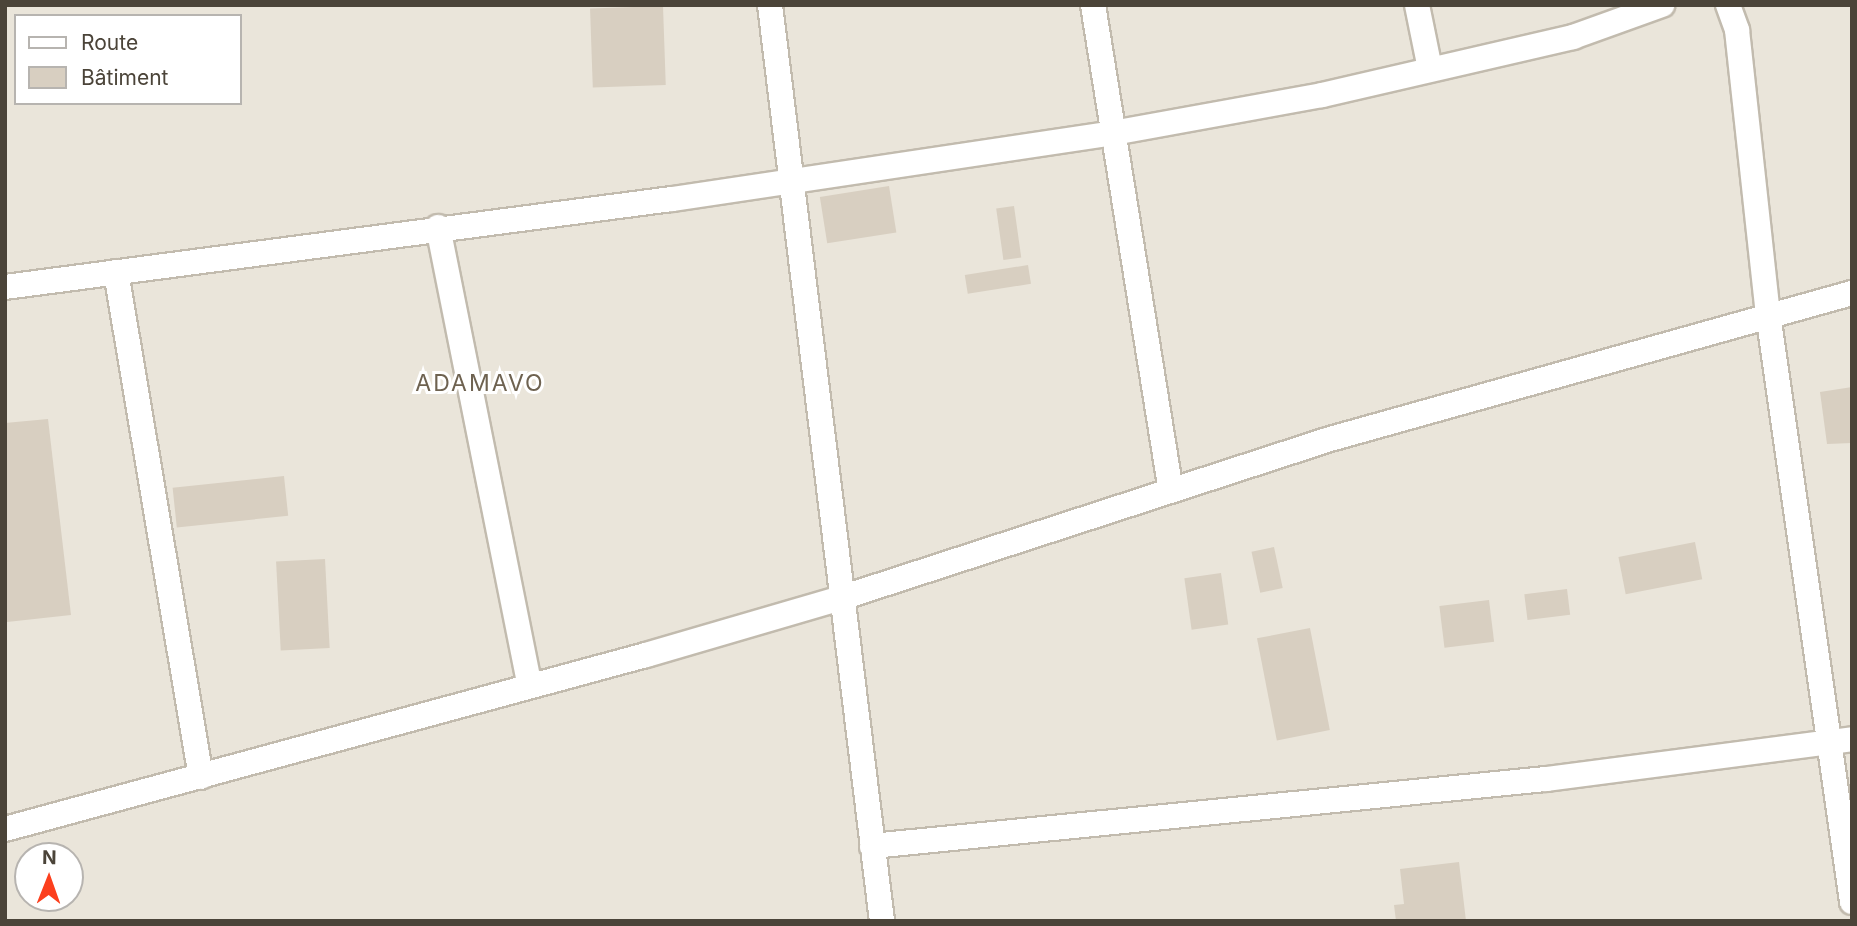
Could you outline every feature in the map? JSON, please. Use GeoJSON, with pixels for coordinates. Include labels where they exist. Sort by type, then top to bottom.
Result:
{"type":"FeatureCollection","features":[{"type":"Feature","properties":{"kind":"street"},"geometry":{"type":"LineString","coordinates":[[770,5],[794,181],[841,598],[882,921]]}},
{"type":"Feature","properties":{"kind":"street"},"geometry":{"type":"LineString","coordinates":[[1093,5],[1171,490]]}},
{"type":"Feature","properties":{"kind":"street"},"geometry":{"type":"LineString","coordinates":[[1417,5],[1430,69]]}},
{"type":"Feature","properties":{"kind":"street"},"geometry":{"type":"LineString","coordinates":[[5,287],[794,181],[1113,133],[1322,94],[1573,37],[1662,5]]}},
{"type":"Feature","properties":{"kind":"street"},"geometry":{"type":"LineString","coordinates":[[1728,5],[1737,30],[1768,314],[1841,741],[1852,902]]}},
{"type":"Feature","properties":{"kind":"street"},"geometry":{"type":"LineString","coordinates":[[438,227],[530,686]]}},
{"type":"Feature","properties":{"kind":"street"},"geometry":{"type":"LineString","coordinates":[[116,272],[201,777]]}},
{"type":"Feature","properties":{"kind":"street"},"geometry":{"type":"LineString","coordinates":[[5,829],[841,598],[1330,439],[1768,314],[1852,293]]}},
{"type":"Feature","properties":{"kind":"street"},"geometry":{"type":"LineString","coordinates":[[872,846],[1546,779],[1841,741]]}},
{"type":"Feature","properties":{"kind":"shaded area"},"geometry":{"type":"Polygon","coordinates":[[[5,5],[1852,5],[1852,921],[5,921],[5,5]]]}},
{"type":"Feature","properties":{"kind":"building"},"geometry":{"type":"Polygon","coordinates":[[[663,6],[666,85],[593,87],[590,9],[663,6]]]}},
{"type":"Feature","properties":{"kind":"building"},"geometry":{"type":"Polygon","coordinates":[[[889,186],[896,232],[827,243],[820,197],[889,186]]]}},
{"type":"Feature","properties":{"kind":"building"},"geometry":{"type":"Polygon","coordinates":[[[1014,206],[1021,257],[1003,260],[996,209],[1014,206]]]}},
{"type":"Feature","properties":{"kind":"building"},"geometry":{"type":"Polygon","coordinates":[[[1028,265],[1031,284],[968,294],[965,275],[1028,265]]]}},
{"type":"Feature","properties":{"kind":"building"},"geometry":{"type":"Polygon","coordinates":[[[1852,387],[1852,443],[1827,444],[1820,392],[1852,387]]]}},
{"type":"Feature","properties":{"kind":"building"},"geometry":{"type":"Polygon","coordinates":[[[48,419],[71,615],[7,622],[5,423],[48,419]]]}},
{"type":"Feature","properties":{"kind":"building"},"geometry":{"type":"Polygon","coordinates":[[[284,476],[288,516],[177,527],[173,488],[284,476]]]}},
{"type":"Feature","properties":{"kind":"building"},"geometry":{"type":"Polygon","coordinates":[[[1695,542],[1702,579],[1626,594],[1618,557],[1695,542]]]}},
{"type":"Feature","properties":{"kind":"building"},"geometry":{"type":"Polygon","coordinates":[[[1274,547],[1283,588],[1260,593],[1252,552],[1274,547]]]}},
{"type":"Feature","properties":{"kind":"building"},"geometry":{"type":"Polygon","coordinates":[[[325,559],[330,648],[281,650],[276,562],[325,559]]]}},
{"type":"Feature","properties":{"kind":"building"},"geometry":{"type":"Polygon","coordinates":[[[1221,573],[1228,624],[1192,630],[1184,578],[1221,573]]]}},
{"type":"Feature","properties":{"kind":"building"},"geometry":{"type":"Polygon","coordinates":[[[1567,589],[1570,615],[1527,620],[1524,594],[1567,589]]]}},
{"type":"Feature","properties":{"kind":"building"},"geometry":{"type":"Polygon","coordinates":[[[1489,600],[1494,642],[1444,648],[1439,606],[1489,600]]]}},
{"type":"Feature","properties":{"kind":"building"},"geometry":{"type":"Polygon","coordinates":[[[1310,628],[1330,730],[1277,740],[1257,638],[1310,628]]]}},
{"type":"Feature","properties":{"kind":"building"},"geometry":{"type":"Polygon","coordinates":[[[1459,862],[1466,921],[1396,921],[1394,905],[1404,904],[1400,869],[1459,862]]]}},
{"type":"Feature","properties":{"kind":"district","name":"ADAMAVO"},"geometry":{"type":"Point","coordinates":[480,383]}}]}
